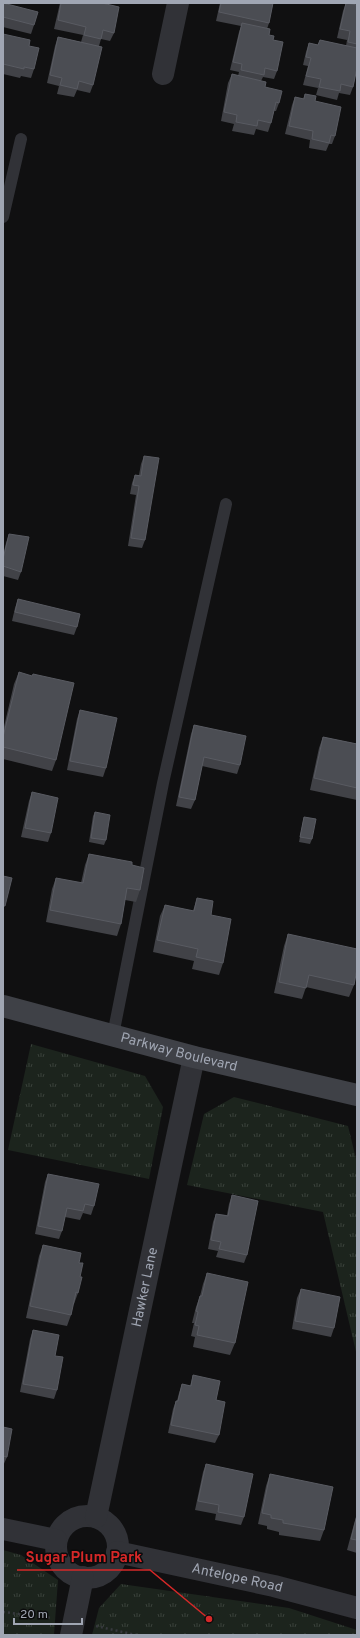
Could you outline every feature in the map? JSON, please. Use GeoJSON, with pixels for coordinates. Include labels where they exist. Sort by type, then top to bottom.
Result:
{"type":"FeatureCollection","features":[{"type":"Feature","properties":{"kind":"street"},"geometry":{"type":"LineString","coordinates":[[163,74],[178,3]]}},
{"type":"Feature","properties":{"kind":"street","name":"Parkway Boulevard"},"geometry":{"type":"LineString","coordinates":[[3,1006],[194,1057],[357,1095]]}},
{"type":"Feature","properties":{"kind":"street","name":"Hawker Lane"},"geometry":{"type":"LineString","coordinates":[[96,1517],[194,1057]]}},
{"type":"Feature","properties":{"kind":"street"},"geometry":{"type":"LineString","coordinates":[[81,1517],[96,1517],[110,1527],[116,1536],[117,1552],[110,1568],[102,1575],[93,1578],[72,1575],[63,1568],[58,1561],[55,1550],[56,1540],[61,1530],[68,1522],[81,1517]]}},
{"type":"Feature","properties":{"kind":"street"},"geometry":{"type":"LineString","coordinates":[[3,1529],[56,1540]]}},
{"type":"Feature","properties":{"kind":"street","name":"Antelope Road"},"geometry":{"type":"LineString","coordinates":[[117,1552],[274,1586],[357,1608]]}},
{"type":"Feature","properties":{"kind":"street"},"geometry":{"type":"LineString","coordinates":[[71,1635],[84,1577]]}},
{"type":"Feature","properties":{"kind":"lane"},"geometry":{"type":"LineString","coordinates":[[3,217],[21,139]]}},
{"type":"Feature","properties":{"kind":"lane"},"geometry":{"type":"LineString","coordinates":[[113,1036],[163,783],[226,504]]}},
{"type":"Feature","properties":{"kind":"path"},"geometry":{"type":"LineString","coordinates":[[3,1612],[55,1618]]}},
{"type":"Feature","properties":{"kind":"path"},"geometry":{"type":"LineString","coordinates":[[90,1625],[136,1635]]}},
{"type":"Feature","properties":{"kind":"green space"},"geometry":{"type":"Polygon","coordinates":[[[31,1044],[145,1076],[163,1107],[149,1179],[8,1150],[31,1044]]]}},
{"type":"Feature","properties":{"kind":"green space"},"geometry":{"type":"Polygon","coordinates":[[[234,1097],[348,1126],[357,1163],[357,1356],[323,1212],[187,1185],[204,1114],[234,1097]]]}},
{"type":"Feature","properties":{"kind":"green space"},"geometry":{"type":"Polygon","coordinates":[[[3,1550],[21,1555],[58,1580],[54,1635],[3,1635],[3,1550]]]}},
{"type":"Feature","properties":{"kind":"green space"},"geometry":{"type":"Polygon","coordinates":[[[121,1584],[289,1608],[357,1630],[357,1635],[92,1635],[99,1608],[121,1584]]]}},
{"type":"Feature","properties":{"kind":"building"},"geometry":{"type":"Polygon","coordinates":[[[3,3],[38,12],[34,25],[3,17],[3,3]]]}},
{"type":"Feature","properties":{"kind":"building"},"geometry":{"type":"Polygon","coordinates":[[[61,3],[102,3],[119,7],[114,33],[103,30],[101,39],[84,35],[86,27],[58,20],[61,3]]]}},
{"type":"Feature","properties":{"kind":"building"},"geometry":{"type":"Polygon","coordinates":[[[221,3],[273,3],[269,23],[219,12],[221,3]]]}},
{"type":"Feature","properties":{"kind":"building"},"geometry":{"type":"Polygon","coordinates":[[[346,3],[357,5],[357,44],[348,42],[350,31],[340,29],[346,3]]]}},
{"type":"Feature","properties":{"kind":"building"},"geometry":{"type":"Polygon","coordinates":[[[242,23],[270,29],[269,35],[274,36],[273,40],[283,42],[277,71],[265,68],[264,75],[241,70],[242,64],[233,62],[242,23]]]}},
{"type":"Feature","properties":{"kind":"building"},"geometry":{"type":"Polygon","coordinates":[[[3,34],[30,40],[29,46],[39,48],[34,69],[24,67],[24,69],[3,64],[3,34]]]}},
{"type":"Feature","properties":{"kind":"building"},"geometry":{"type":"Polygon","coordinates":[[[58,37],[102,47],[93,85],[79,81],[77,89],[60,85],[62,78],[50,75],[58,37]]]}},
{"type":"Feature","properties":{"kind":"building"},"geometry":{"type":"Polygon","coordinates":[[[320,40],[357,48],[357,68],[353,87],[341,84],[340,91],[319,87],[321,79],[306,76],[311,58],[306,57],[309,43],[318,45],[320,40]]]}},
{"type":"Feature","properties":{"kind":"building"},"geometry":{"type":"Polygon","coordinates":[[[232,74],[266,82],[265,87],[282,91],[279,103],[276,102],[271,123],[258,120],[257,126],[236,122],[237,115],[224,112],[232,74]]]}},
{"type":"Feature","properties":{"kind":"building"},"geometry":{"type":"Polygon","coordinates":[[[305,94],[316,96],[315,101],[341,107],[335,136],[331,135],[329,143],[312,139],[313,131],[289,126],[295,97],[304,99],[305,94]]]}},
{"type":"Feature","properties":{"kind":"building"},"geometry":{"type":"Polygon","coordinates":[[[144,456],[159,458],[145,540],[131,538],[139,486],[133,485],[135,475],[141,476],[144,456]]]}},
{"type":"Feature","properties":{"kind":"building"},"geometry":{"type":"Polygon","coordinates":[[[9,534],[29,537],[21,572],[3,566],[3,559],[9,534]]]}},
{"type":"Feature","properties":{"kind":"building"},"geometry":{"type":"Polygon","coordinates":[[[18,599],[80,614],[77,627],[15,612],[18,599]]]}},
{"type":"Feature","properties":{"kind":"building"},"geometry":{"type":"Polygon","coordinates":[[[19,672],[32,676],[33,674],[74,683],[56,760],[3,747],[3,737],[19,672]]]}},
{"type":"Feature","properties":{"kind":"building"},"geometry":{"type":"Polygon","coordinates":[[[80,710],[117,718],[106,768],[70,761],[80,710]]]}},
{"type":"Feature","properties":{"kind":"building"},"geometry":{"type":"Polygon","coordinates":[[[194,725],[246,736],[240,765],[204,757],[195,800],[179,797],[194,725]]]}},
{"type":"Feature","properties":{"kind":"building"},"geometry":{"type":"Polygon","coordinates":[[[323,737],[357,744],[357,788],[314,778],[323,737]]]}},
{"type":"Feature","properties":{"kind":"building"},"geometry":{"type":"Polygon","coordinates":[[[32,792],[58,798],[51,833],[25,828],[32,792]]]}},
{"type":"Feature","properties":{"kind":"building"},"geometry":{"type":"Polygon","coordinates":[[[95,812],[110,815],[106,840],[91,838],[95,812]]]}},
{"type":"Feature","properties":{"kind":"building"},"geometry":{"type":"Polygon","coordinates":[[[304,817],[316,819],[312,839],[300,837],[304,817]]]}},
{"type":"Feature","properties":{"kind":"building"},"geometry":{"type":"Polygon","coordinates":[[[89,854],[132,862],[132,865],[144,868],[140,890],[127,888],[121,924],[50,910],[56,878],[83,883],[89,854]]]}},
{"type":"Feature","properties":{"kind":"building"},"geometry":{"type":"Polygon","coordinates":[[[3,876],[12,878],[5,906],[3,906],[3,876]]]}},
{"type":"Feature","properties":{"kind":"building"},"geometry":{"type":"Polygon","coordinates":[[[197,898],[213,901],[211,915],[231,919],[223,963],[196,957],[198,949],[157,940],[165,905],[194,911],[197,898]]]}},
{"type":"Feature","properties":{"kind":"building"},"geometry":{"type":"Polygon","coordinates":[[[288,934],[357,949],[357,969],[354,985],[309,975],[306,988],[279,982],[288,934]]]}},
{"type":"Feature","properties":{"kind":"building"},"geometry":{"type":"Polygon","coordinates":[[[48,1174],[99,1184],[94,1206],[85,1204],[83,1211],[67,1208],[62,1231],[38,1226],[48,1174]]]}},
{"type":"Feature","properties":{"kind":"building"},"geometry":{"type":"Polygon","coordinates":[[[232,1195],[258,1201],[247,1255],[219,1249],[221,1242],[211,1240],[216,1214],[228,1216],[232,1195]]]}},
{"type":"Feature","properties":{"kind":"building"},"geometry":{"type":"Polygon","coordinates":[[[43,1245],[81,1253],[79,1263],[83,1263],[80,1277],[82,1277],[78,1293],[76,1292],[71,1315],[30,1306],[43,1245]]]}},
{"type":"Feature","properties":{"kind":"building"},"geometry":{"type":"Polygon","coordinates":[[[207,1273],[248,1282],[235,1343],[197,1335],[199,1326],[195,1325],[198,1312],[196,1311],[200,1296],[202,1296],[207,1273]]]}},
{"type":"Feature","properties":{"kind":"building"},"geometry":{"type":"Polygon","coordinates":[[[301,1289],[340,1297],[334,1328],[295,1321],[301,1289]]]}},
{"type":"Feature","properties":{"kind":"building"},"geometry":{"type":"Polygon","coordinates":[[[33,1330],[59,1335],[55,1356],[63,1357],[57,1390],[23,1384],[33,1330]]]}},
{"type":"Feature","properties":{"kind":"building"},"geometry":{"type":"Polygon","coordinates":[[[193,1375],[220,1381],[216,1400],[225,1402],[219,1435],[171,1425],[176,1401],[178,1401],[182,1384],[191,1386],[193,1375]]]}},
{"type":"Feature","properties":{"kind":"building"},"geometry":{"type":"Polygon","coordinates":[[[3,1427],[12,1429],[7,1457],[3,1456],[3,1427]]]}},
{"type":"Feature","properties":{"kind":"building"},"geometry":{"type":"Polygon","coordinates":[[[206,1464],[253,1474],[244,1517],[218,1512],[219,1505],[198,1501],[206,1464]]]}},
{"type":"Feature","properties":{"kind":"building"},"geometry":{"type":"Polygon","coordinates":[[[270,1474],[333,1487],[324,1530],[283,1523],[283,1520],[271,1518],[271,1515],[262,1513],[270,1474]]]}},
{"type":"Feature","properties":{"kind":"building"},"geometry":{"type":"Polygon","coordinates":[[[357,1515],[357,1540],[351,1539],[357,1515]]]}},
{"type":"Feature","properties":{"kind":"place","name":"Sugar Plum Park"},"geometry":{"type":"Point","coordinates":[209,1619]}}]}
